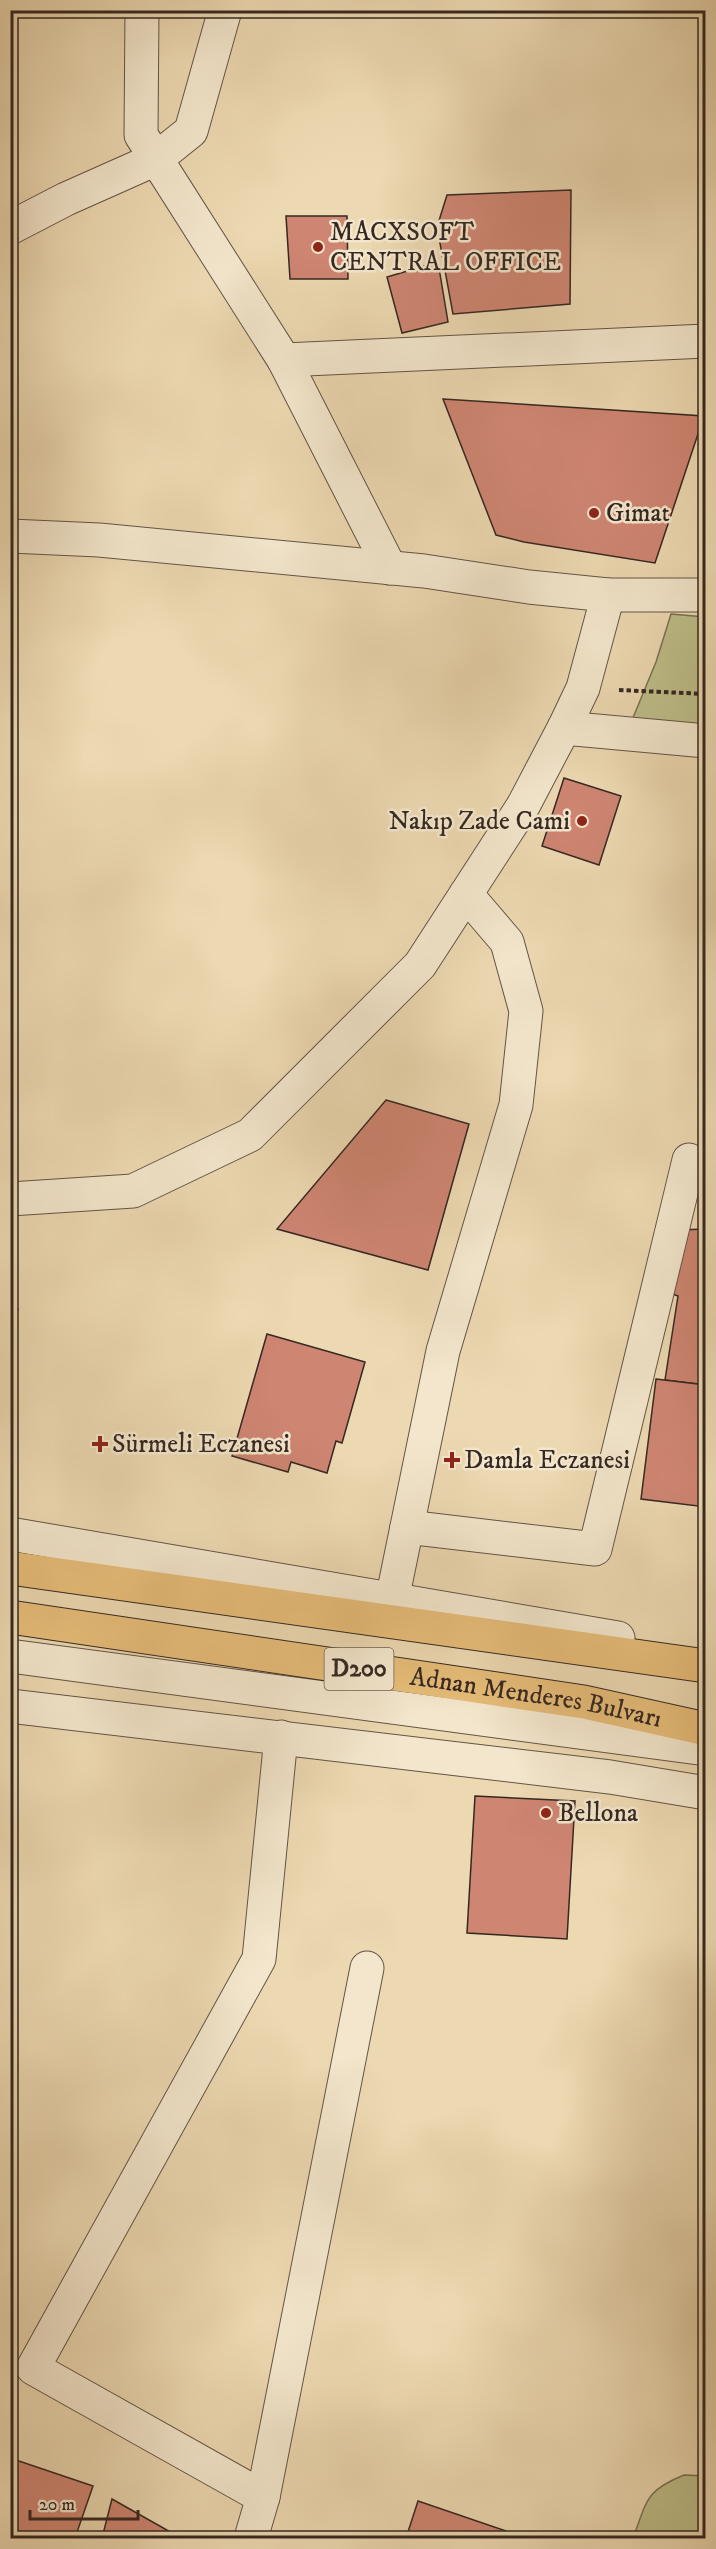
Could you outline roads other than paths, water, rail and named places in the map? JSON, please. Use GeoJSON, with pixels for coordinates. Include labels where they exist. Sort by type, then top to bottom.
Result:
{"type":"FeatureCollection","features":[{"type":"Feature","properties":{"kind":"highway","name":"Adnan Menderes Bulvarı"},"geometry":{"type":"LineString","coordinates":[[10,1568],[705,1666]]}},
{"type":"Feature","properties":{"kind":"highway","name":"Adnan Menderes Bulvarı"},"geometry":{"type":"LineString","coordinates":[[10,1617],[584,1702],[705,1729]]}},
{"type":"Feature","properties":{"kind":"street"},"geometry":{"type":"LineString","coordinates":[[142,10],[141,135],[284,360],[390,568]]}},
{"type":"Feature","properties":{"kind":"street"},"geometry":{"type":"LineString","coordinates":[[10,228],[66,199],[156,159],[191,131],[225,10]]}},
{"type":"Feature","properties":{"kind":"street"},"geometry":{"type":"LineString","coordinates":[[284,360],[705,340]]}},
{"type":"Feature","properties":{"kind":"street"},"geometry":{"type":"LineString","coordinates":[[10,536],[99,540],[390,568],[608,595],[705,591]]}},
{"type":"Feature","properties":{"kind":"street"},"geometry":{"type":"LineString","coordinates":[[10,1199],[133,1191],[250,1135],[420,965],[523,806],[564,728],[583,688],[608,595]]}},
{"type":"Feature","properties":{"kind":"street"},"geometry":{"type":"LineString","coordinates":[[564,728],[705,741]]}},
{"type":"Feature","properties":{"kind":"street"},"geometry":{"type":"LineString","coordinates":[[392,1600],[443,1351],[516,1106],[526,1011],[507,942],[466,894]]}},
{"type":"Feature","properties":{"kind":"street"},"geometry":{"type":"LineString","coordinates":[[406,1527],[595,1549],[689,1161]]}},
{"type":"Feature","properties":{"kind":"street"},"geometry":{"type":"LineString","coordinates":[[10,1534],[705,1653]]}},
{"type":"Feature","properties":{"kind":"street"},"geometry":{"type":"LineString","coordinates":[[10,1656],[705,1749]]}},
{"type":"Feature","properties":{"kind":"street"},"geometry":{"type":"LineString","coordinates":[[10,1706],[610,1778],[705,1793]]}},
{"type":"Feature","properties":{"kind":"street"},"geometry":{"type":"LineString","coordinates":[[263,2497],[22,2363],[259,1959],[281,1737]]}},
{"type":"Feature","properties":{"kind":"street"},"geometry":{"type":"LineString","coordinates":[[251,2538],[263,2497],[367,1968]]}},
{"type":"Feature","properties":{"kind":"place","name":"MACXSOFT CENTRAL OFFICE"},"geometry":{"type":"Point","coordinates":[318,247]}},
{"type":"Feature","properties":{"kind":"place","name":"Gimat"},"geometry":{"type":"Point","coordinates":[594,513]}},
{"type":"Feature","properties":{"kind":"place","name":"Nakıp Zade Cami"},"geometry":{"type":"Point","coordinates":[582,821]}},
{"type":"Feature","properties":{"kind":"place","name":"Sürmeli Eczanesi"},"geometry":{"type":"Point","coordinates":[100,1444]}},
{"type":"Feature","properties":{"kind":"place","name":"Damla Eczanesi"},"geometry":{"type":"Point","coordinates":[452,1460]}},
{"type":"Feature","properties":{"kind":"place","name":"Bellona"},"geometry":{"type":"Point","coordinates":[546,1813]}}]}
